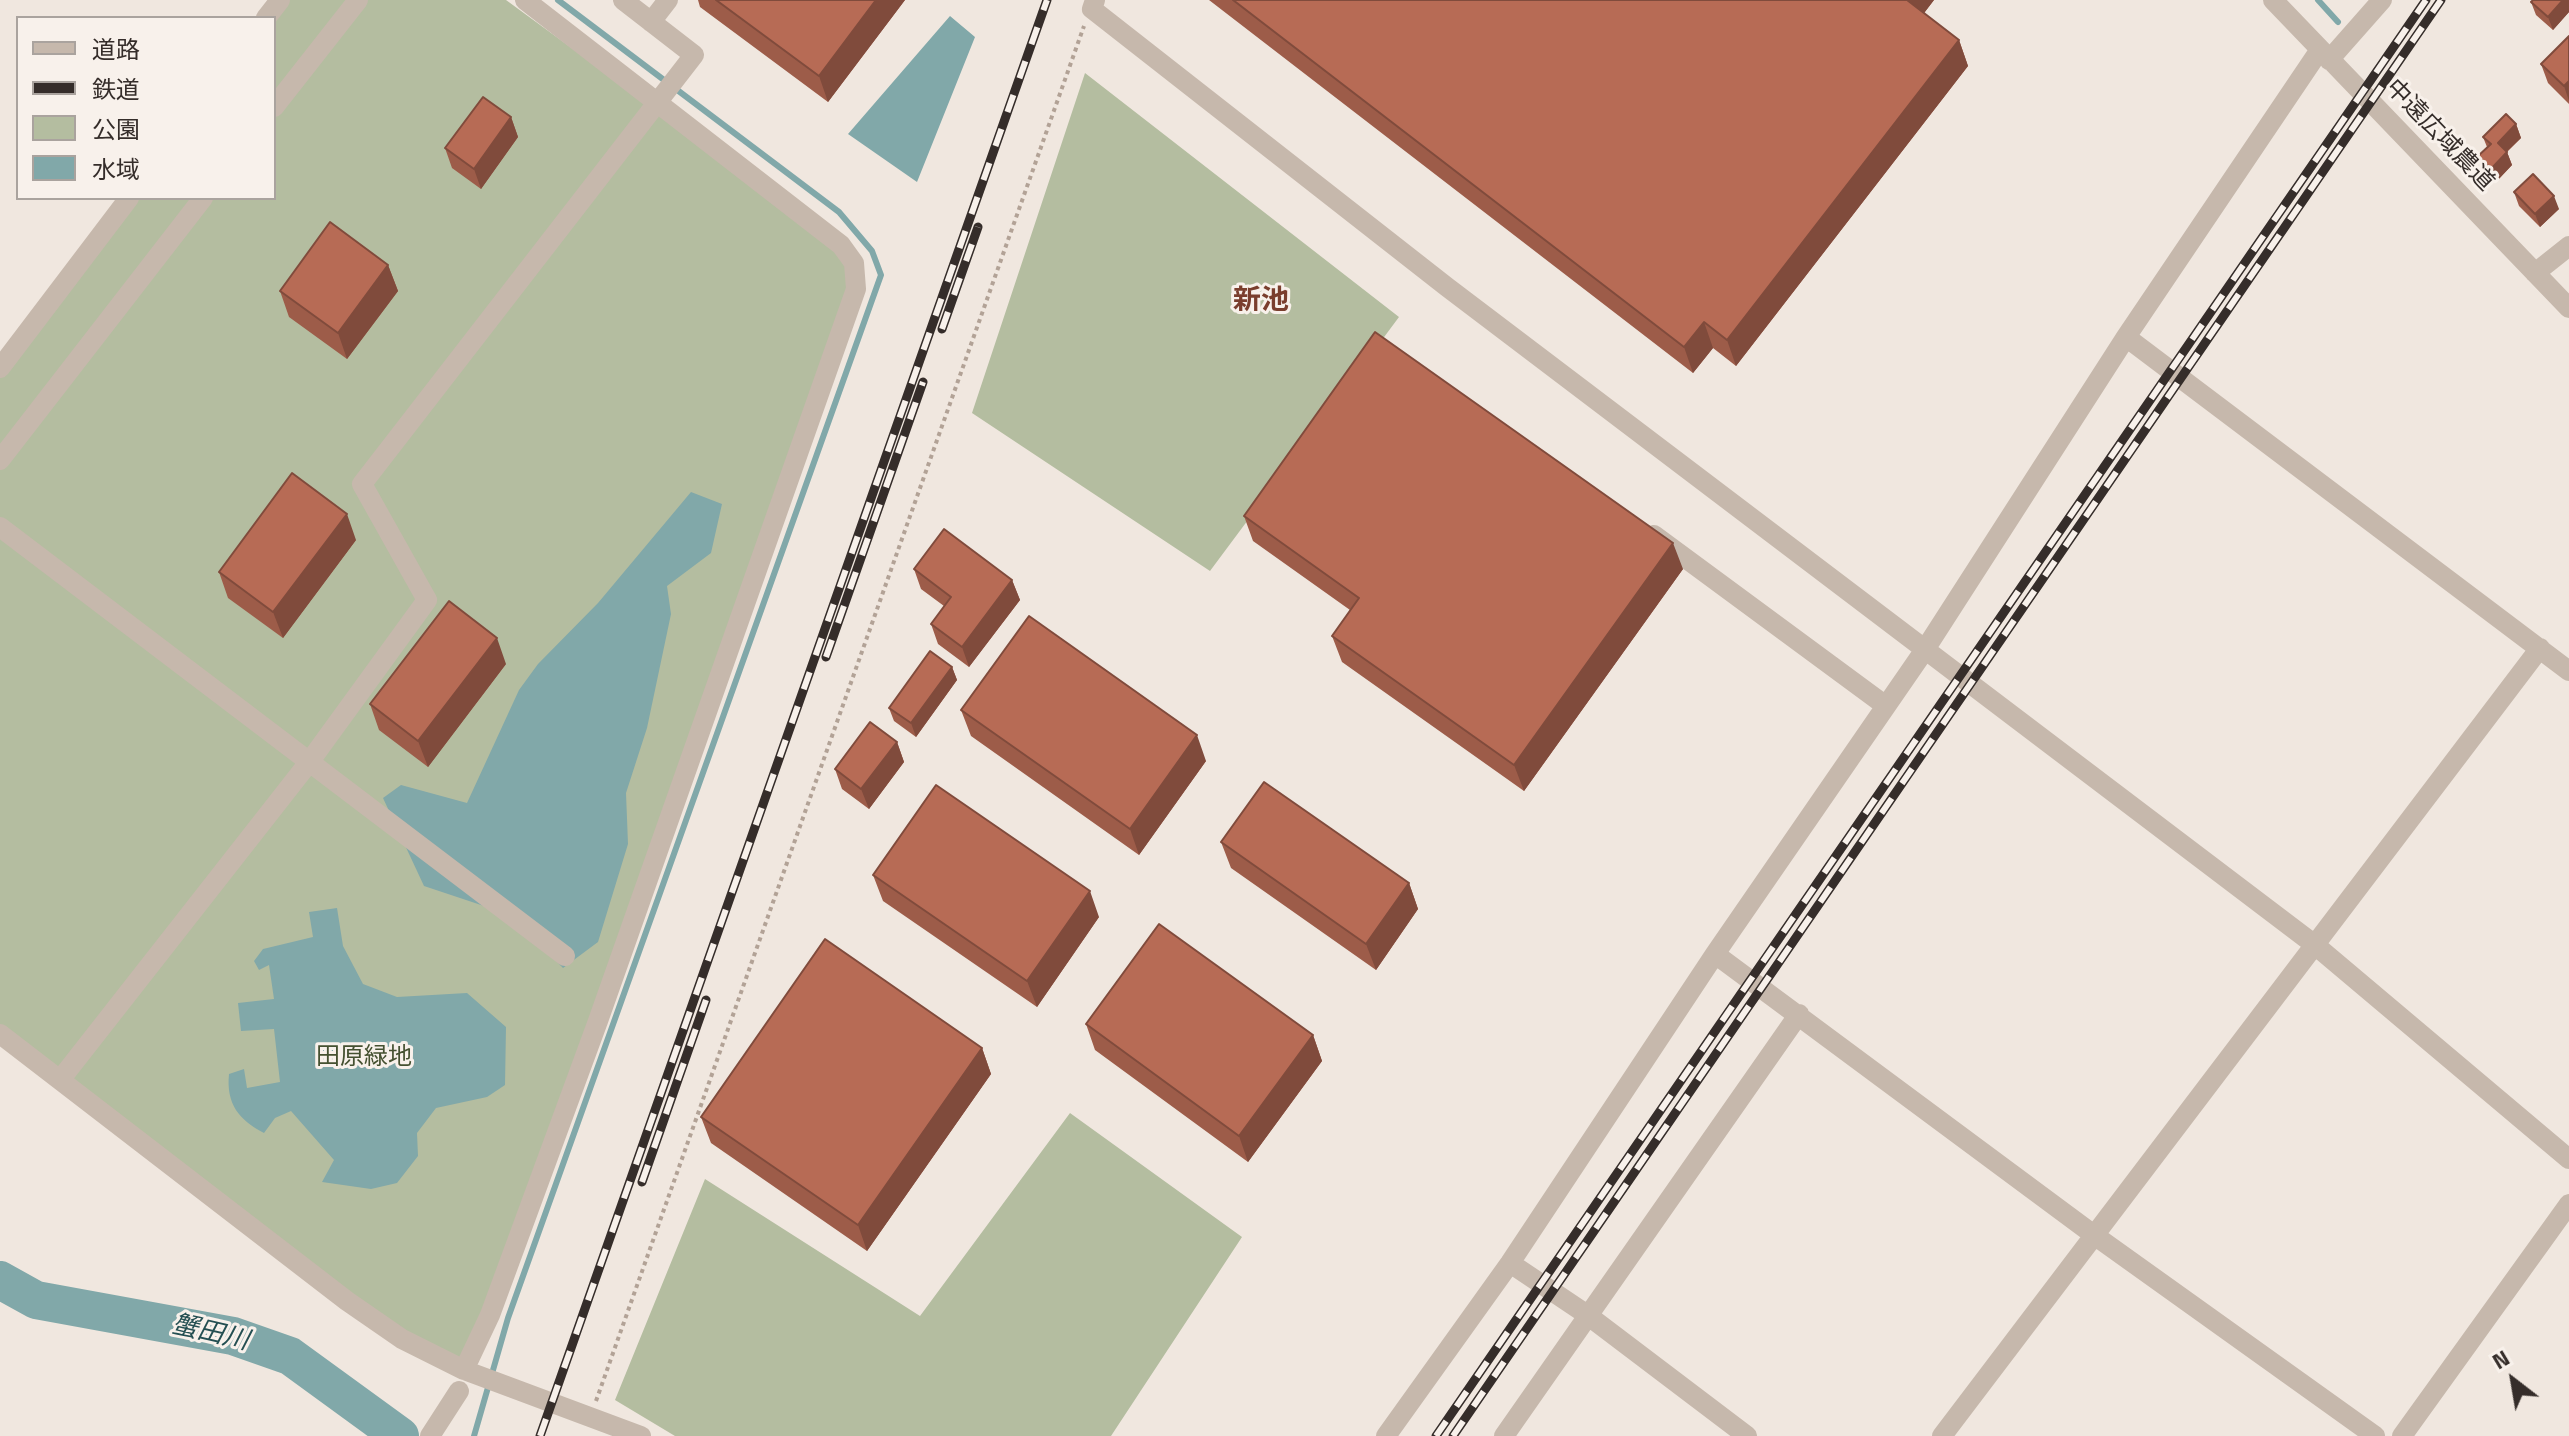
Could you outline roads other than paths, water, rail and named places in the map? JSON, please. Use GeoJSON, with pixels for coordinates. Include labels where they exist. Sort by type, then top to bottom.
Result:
{"type":"FeatureCollection","features":[{"type":"Feature","properties":{"kind":"street"},"geometry":{"type":"LineString","coordinates":[[268,16],[280,0]]}},
{"type":"Feature","properties":{"kind":"street"},"geometry":{"type":"LineString","coordinates":[[276,104],[358,0]]}},
{"type":"Feature","properties":{"kind":"street"},"geometry":{"type":"LineString","coordinates":[[464,1370],[490,1315],[598,1021],[856,289],[854,263],[841,245],[525,0]]}},
{"type":"Feature","properties":{"kind":"street"},"geometry":{"type":"LineString","coordinates":[[60,1080],[310,761],[427,600],[362,484],[694,55],[623,0]]}},
{"type":"Feature","properties":{"kind":"street"},"geometry":{"type":"LineString","coordinates":[[651,22],[668,0]]}},
{"type":"Feature","properties":{"kind":"street","name":"中遠広域農道"},"geometry":{"type":"LineString","coordinates":[[2273,0],[2569,308]]}},
{"type":"Feature","properties":{"kind":"street"},"geometry":{"type":"LineString","coordinates":[[1386,1436],[1510,1263],[1715,954],[1924,651],[2126,337],[2324,55],[2382,0]]}},
{"type":"Feature","properties":{"kind":"street"},"geometry":{"type":"LineString","coordinates":[[1093,5],[1924,651],[2315,945],[2569,1159]]}},
{"type":"Feature","properties":{"kind":"street"},"geometry":{"type":"LineString","coordinates":[[0,368],[127,200]]}},
{"type":"Feature","properties":{"kind":"street"},"geometry":{"type":"LineString","coordinates":[[0,460],[201,200]]}},
{"type":"Feature","properties":{"kind":"street"},"geometry":{"type":"LineString","coordinates":[[2535,273],[2569,246]]}},
{"type":"Feature","properties":{"kind":"street"},"geometry":{"type":"LineString","coordinates":[[2126,337],[2569,671]]}},
{"type":"Feature","properties":{"kind":"street"},"geometry":{"type":"LineString","coordinates":[[1642,526],[1886,706]]}},
{"type":"Feature","properties":{"kind":"street"},"geometry":{"type":"LineString","coordinates":[[0,527],[565,956]]}},
{"type":"Feature","properties":{"kind":"street"},"geometry":{"type":"LineString","coordinates":[[1942,1436],[2540,648]]}},
{"type":"Feature","properties":{"kind":"street"},"geometry":{"type":"LineString","coordinates":[[1715,954],[2094,1235],[2375,1436]]}},
{"type":"Feature","properties":{"kind":"street"},"geometry":{"type":"LineString","coordinates":[[1504,1436],[1586,1314],[1799,1014]]}},
{"type":"Feature","properties":{"kind":"street"},"geometry":{"type":"LineString","coordinates":[[0,1034],[347,1301],[402,1339],[464,1370],[641,1436]]}},
{"type":"Feature","properties":{"kind":"street"},"geometry":{"type":"LineString","coordinates":[[2402,1436],[2569,1204]]}},
{"type":"Feature","properties":{"kind":"street"},"geometry":{"type":"LineString","coordinates":[[1510,1263],[1586,1314],[1747,1436]]}},
{"type":"Feature","properties":{"kind":"street"},"geometry":{"type":"LineString","coordinates":[[430,1436],[459,1391]]}},
{"type":"Feature","properties":{"kind":"water"},"geometry":{"type":"Polygon","coordinates":[[[950,16],[975,37],[917,182],[848,134],[950,16]]]}},
{"type":"Feature","properties":{"kind":"water"},"geometry":{"type":"Polygon","coordinates":[[[691,492],[722,504],[711,553],[667,586],[671,614],[647,728],[626,793],[628,844],[598,942],[563,968],[511,915],[424,886],[383,798],[401,785],[467,803],[519,690],[538,664],[598,603],[691,492]]]}},
{"type":"Feature","properties":{"kind":"water"},"geometry":{"type":"Polygon","coordinates":[[[337,908],[343,946],[363,984],[397,997],[467,993],[506,1027],[505,1085],[487,1097],[436,1108],[417,1133],[418,1156],[397,1183],[371,1189],[322,1182],[334,1160],[291,1111],[275,1118],[264,1133],[241,1117],[230,1094],[229,1074],[244,1069],[247,1088],[280,1082],[274,1029],[241,1031],[238,1003],[274,999],[269,965],[259,970],[254,961],[263,949],[313,937],[309,912],[337,908]]]}},
{"type":"Feature","properties":{"kind":"waterway"},"geometry":{"type":"LineString","coordinates":[[474,1436],[508,1318],[881,275],[872,251],[839,212],[558,0]]}},
{"type":"Feature","properties":{"kind":"waterway"},"geometry":{"type":"LineString","coordinates":[[2318,0],[2338,22]]}},
{"type":"Feature","properties":{"kind":"waterway","name":"蟹田川"},"geometry":{"type":"LineString","coordinates":[[0,1280],[36,1300],[233,1336],[290,1356],[400,1436]]}},
{"type":"Feature","properties":{"kind":"railway"},"geometry":{"type":"LineString","coordinates":[[540,1436],[1047,0]]}},
{"type":"Feature","properties":{"kind":"railway"},"geometry":{"type":"LineString","coordinates":[[1436,1436],[2426,0]]}},
{"type":"Feature","properties":{"kind":"railway"},"geometry":{"type":"LineString","coordinates":[[1453,1436],[2441,0]]}},
{"type":"Feature","properties":{"kind":"railway"},"geometry":{"type":"LineString","coordinates":[[942,329],[978,227]]}},
{"type":"Feature","properties":{"kind":"railway"},"geometry":{"type":"LineString","coordinates":[[826,657],[923,382]]}},
{"type":"Feature","properties":{"kind":"railway"},"geometry":{"type":"LineString","coordinates":[[642,1182],[706,1000]]}},
{"type":"Feature","properties":{"kind":"district","name":"新池"},"geometry":{"type":"Point","coordinates":[1261,302]}},
{"type":"Feature","properties":{"kind":"park label","name":"田原緑地"},"geometry":{"type":"Point","coordinates":[364,1058]}}]}
